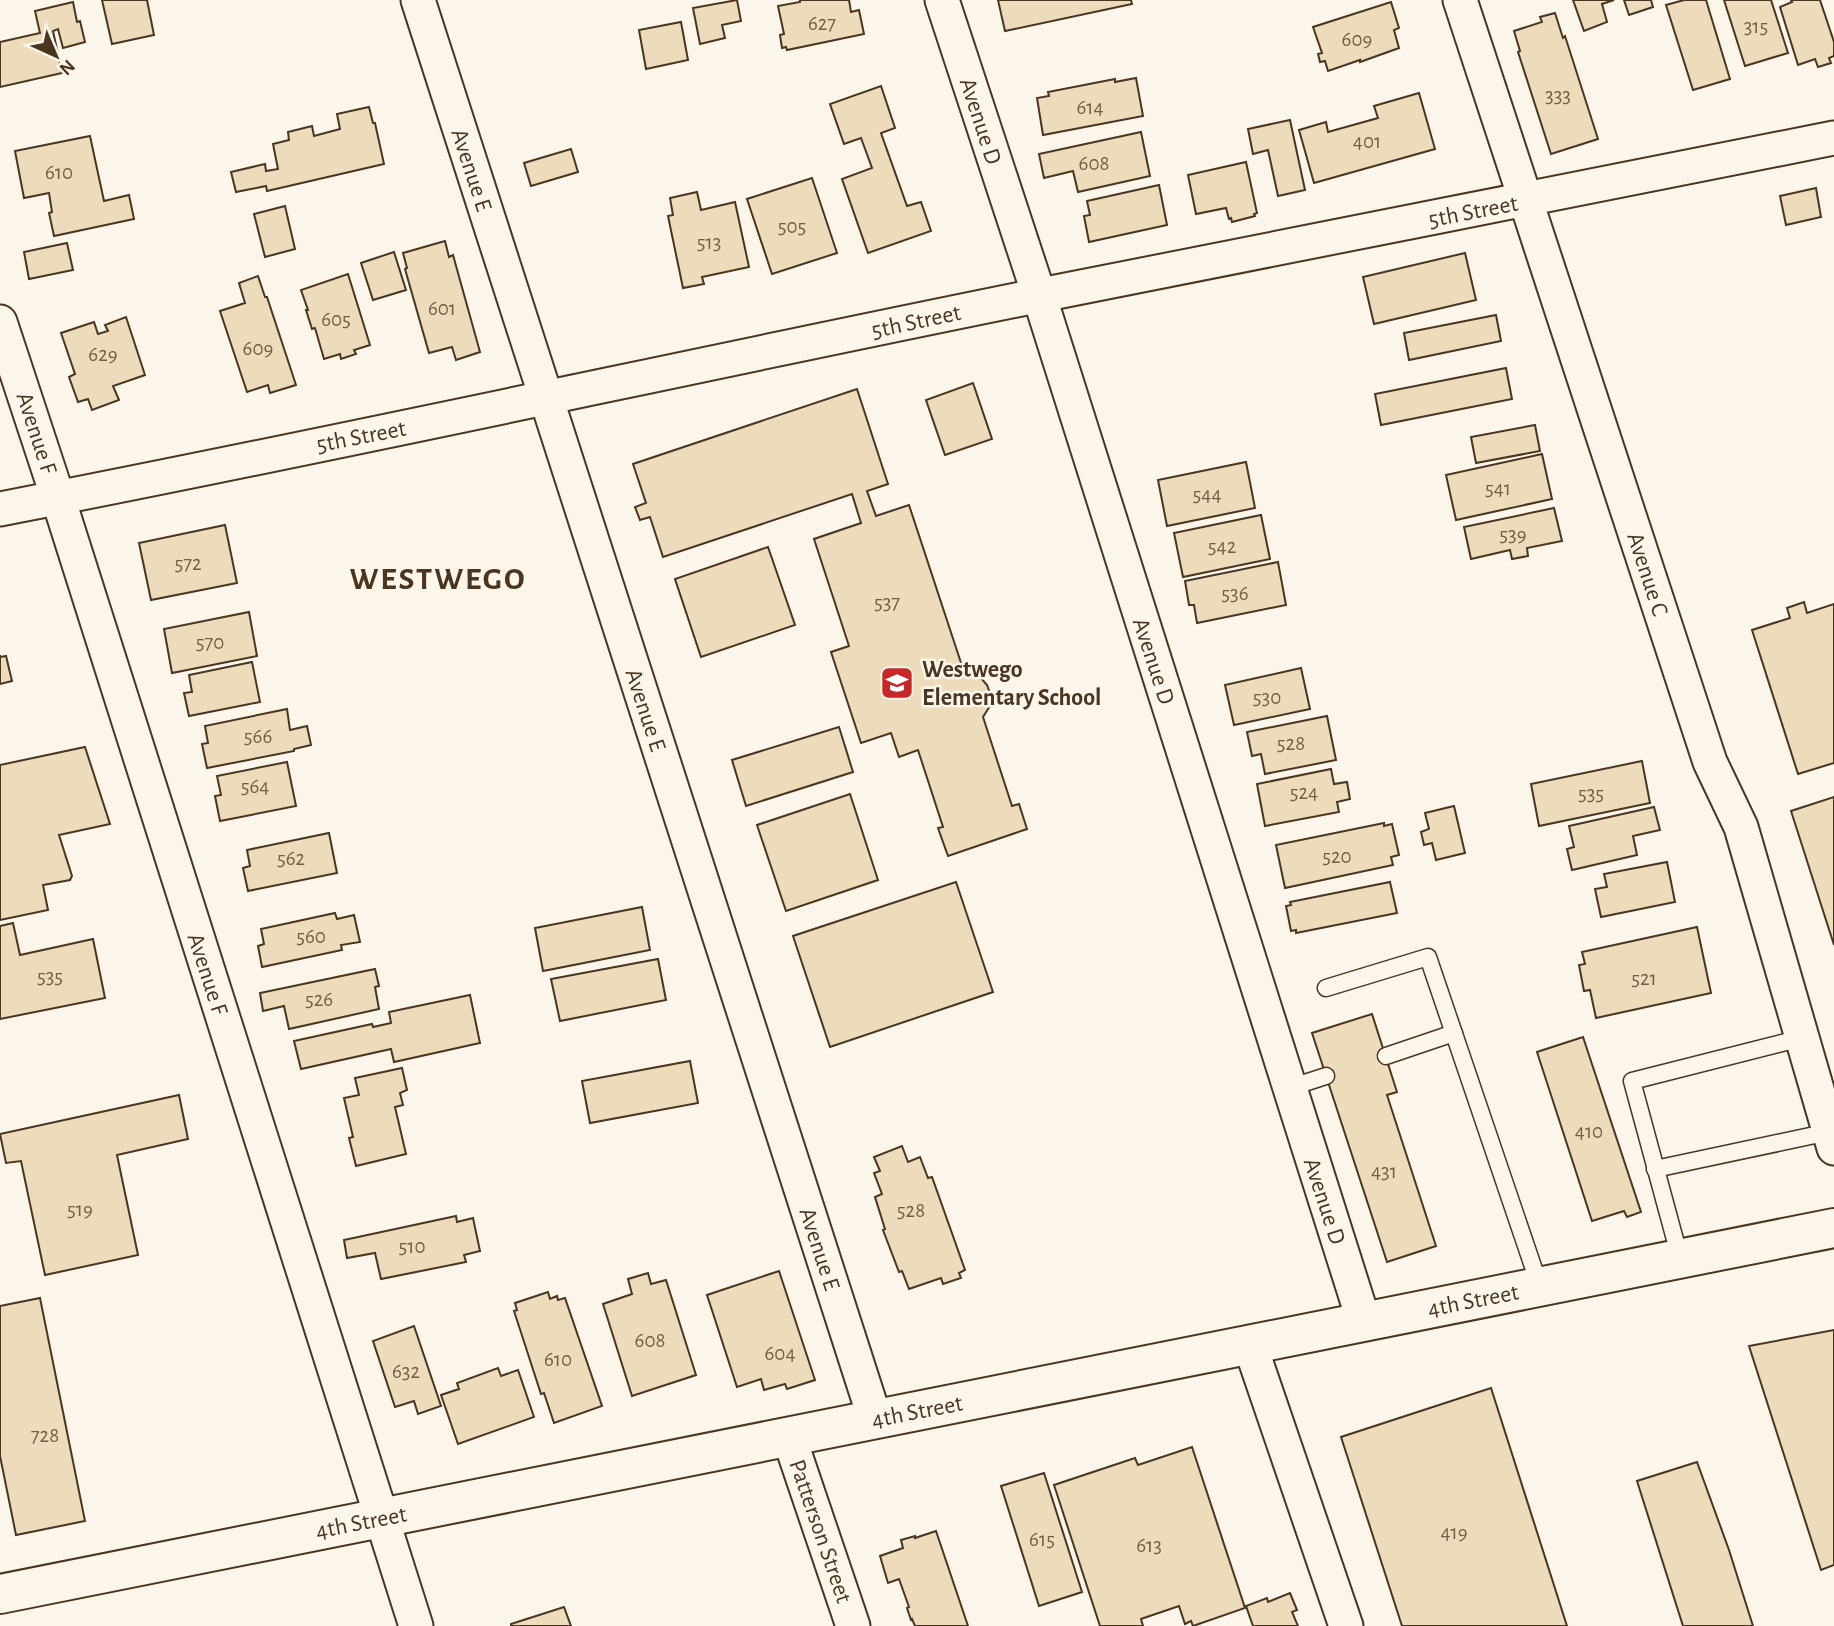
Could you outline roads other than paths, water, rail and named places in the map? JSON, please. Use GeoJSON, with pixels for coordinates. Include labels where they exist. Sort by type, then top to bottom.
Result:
{"type":"FeatureCollection","features":[{"type":"Feature","properties":{"kind":"main road","name":"4th Street"},"geometry":{"type":"LineString","coordinates":[[0,1594],[1834,1228]]}},
{"type":"Feature","properties":{"kind":"street","name":"Avenue E"},"geometry":{"type":"LineString","coordinates":[[418,0],[875,1419]]}},
{"type":"Feature","properties":{"kind":"street","name":"Avenue D"},"geometry":{"type":"LineString","coordinates":[[942,0],[1039,295],[1364,1322]]}},
{"type":"Feature","properties":{"kind":"street","name":"Avenue C"},"geometry":{"type":"LineString","coordinates":[[1460,0],[1710,762],[1741,827],[1832,1140]]}},
{"type":"Feature","properties":{"kind":"street","name":"5th Street"},"geometry":{"type":"LineString","coordinates":[[0,509],[546,399],[1039,295],[1834,138]]}},
{"type":"Feature","properties":{"kind":"street","name":"Avenue F"},"geometry":{"type":"LineString","coordinates":[[0,322],[416,1626]]}},
{"type":"Feature","properties":{"kind":"street"},"geometry":{"type":"LineString","coordinates":[[1250,1345],[1346,1626]]}},
{"type":"Feature","properties":{"kind":"street","name":"Patterson Street"},"geometry":{"type":"LineString","coordinates":[[789,1437],[853,1626]]}},
{"type":"Feature","properties":{"kind":"lane"},"geometry":{"type":"LineString","coordinates":[[1326,988],[1429,957],[1540,1287]]}},
{"type":"Feature","properties":{"kind":"lane"},"geometry":{"type":"LineString","coordinates":[[1386,1056],[1454,1033]]}},
{"type":"Feature","properties":{"kind":"lane"},"geometry":{"type":"LineString","coordinates":[[1680,1259],[1632,1081],[1802,1038]]}},
{"type":"Feature","properties":{"kind":"lane"},"geometry":{"type":"LineString","coordinates":[[1290,1088],[1326,1076]]}},
{"type":"Feature","properties":{"kind":"lane"},"geometry":{"type":"LineString","coordinates":[[1655,1168],[1832,1140]]}},
{"type":"Feature","properties":{"kind":"place","name":"Westwego Elementary School"},"geometry":{"type":"Point","coordinates":[897,683]}},
{"type":"Feature","properties":{"kind":"district","name":"WESTWEGO"},"geometry":{"type":"Point","coordinates":[438,578]}}]}
